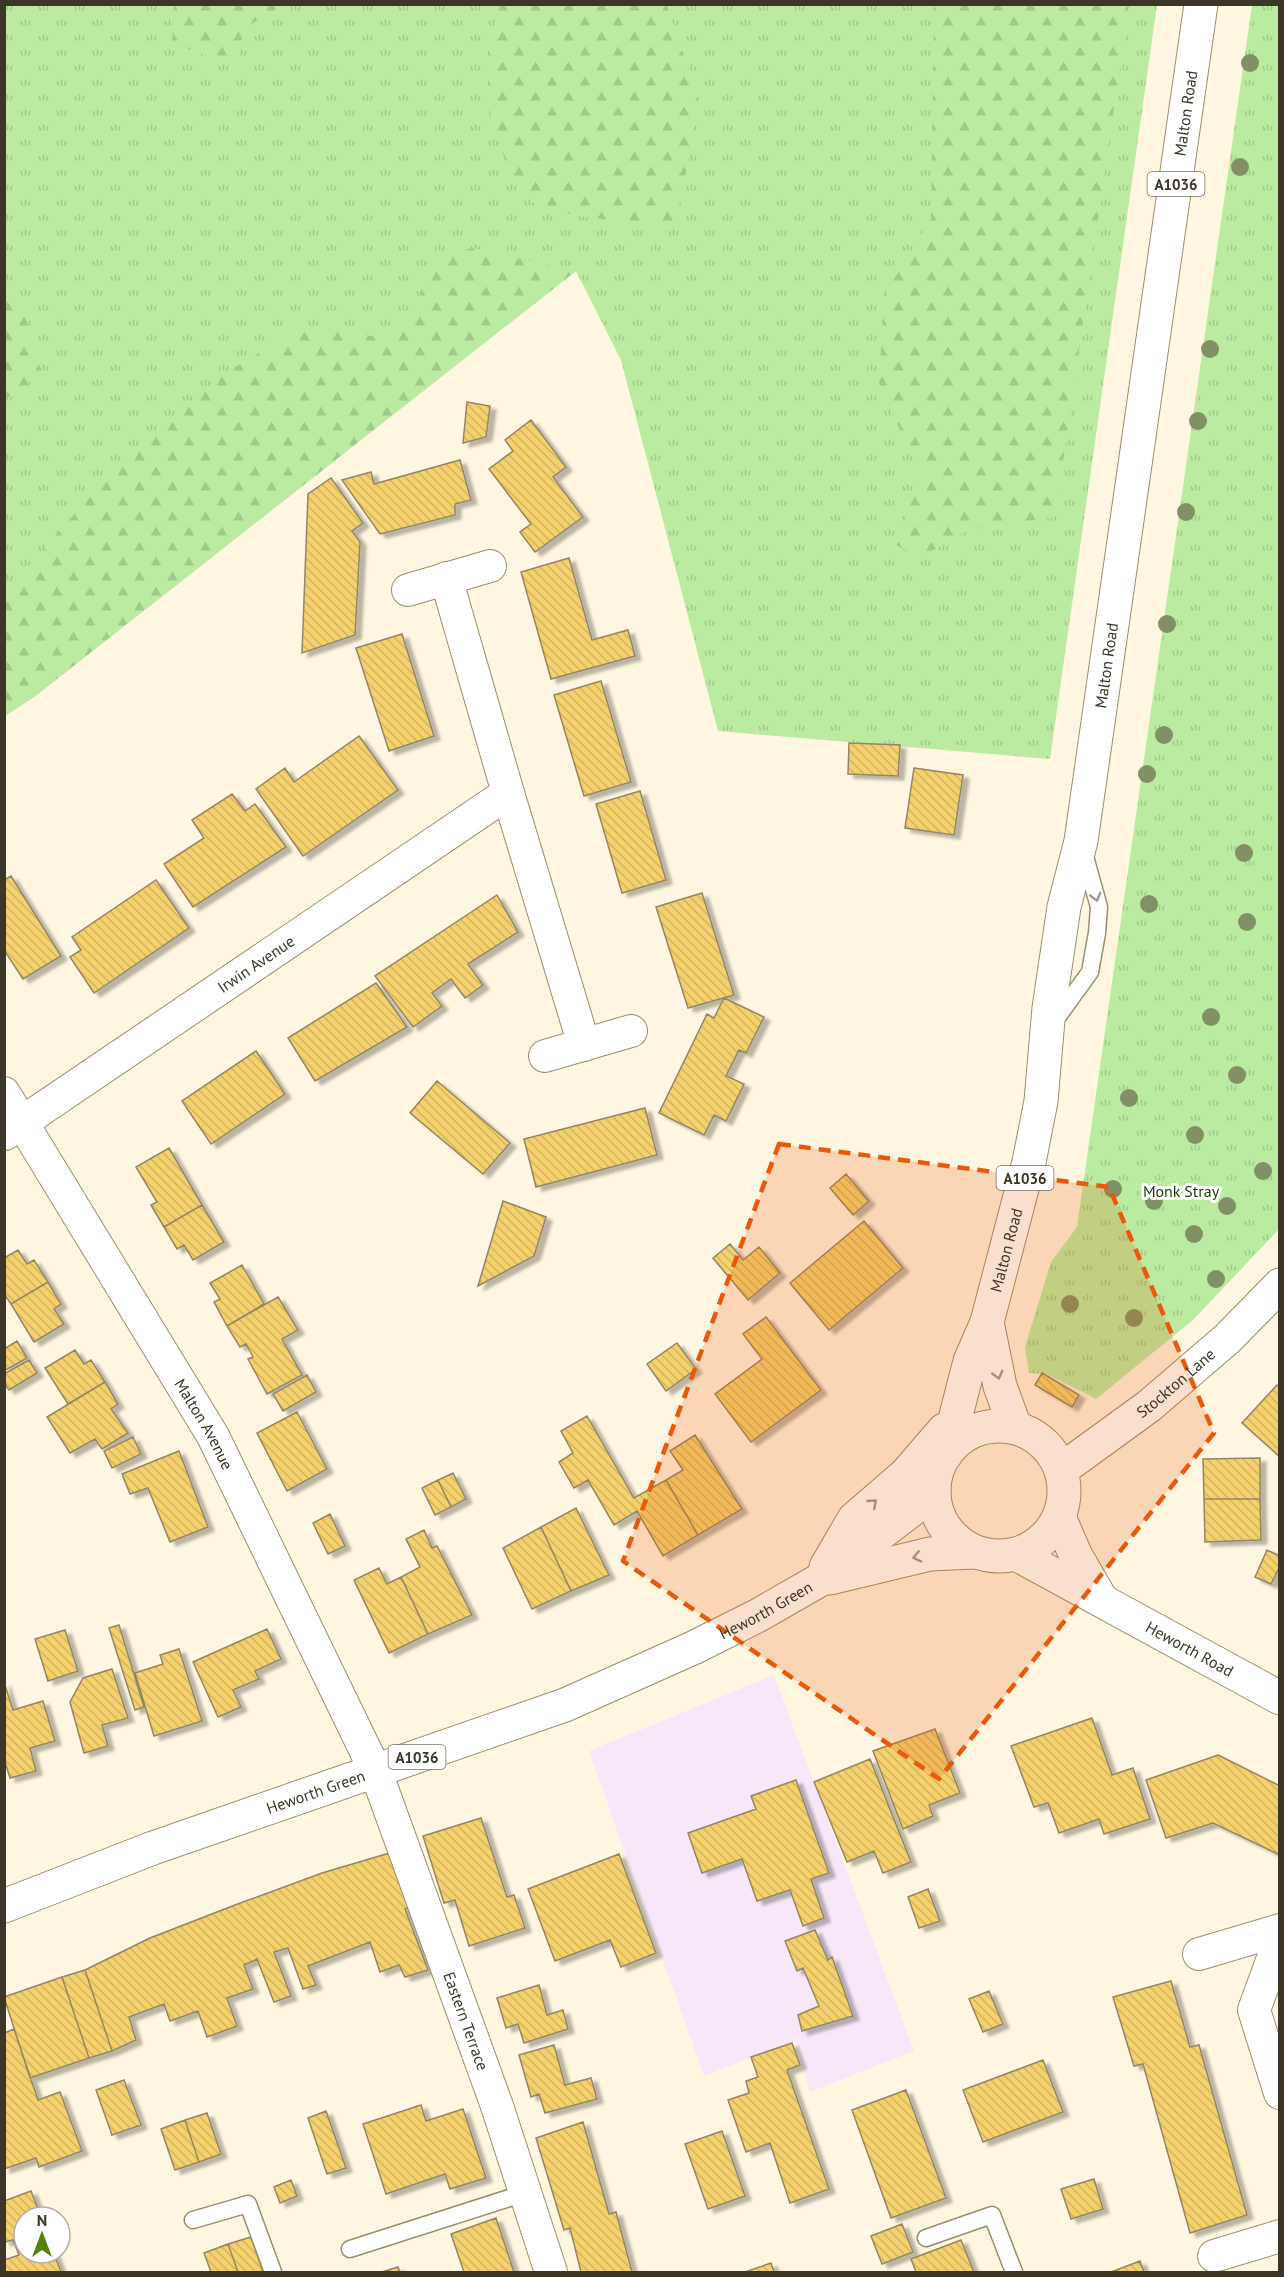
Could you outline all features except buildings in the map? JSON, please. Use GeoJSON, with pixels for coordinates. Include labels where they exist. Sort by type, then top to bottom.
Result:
{"type":"FeatureCollection","features":[{"type":"Feature","properties":{"kind":"main road","name":"Malton Road"},"geometry":{"type":"LineString","coordinates":[[945,1454],[970,1361],[987,1322],[1029,1162],[1041,1101],[1047,1032],[1064,907],[1081,840],[1201,4]]}},
{"type":"Feature","properties":{"kind":"main road","name":"Stockton Lane"},"geometry":{"type":"LineString","coordinates":[[1061,1470],[1149,1406],[1227,1339],[1280,1285]]}},
{"type":"Feature","properties":{"kind":"main road","name":"Malton Road"},"geometry":{"type":"LineString","coordinates":[[987,1322],[1000,1386],[1015,1427]]}},
{"type":"Feature","properties":{"kind":"main road","name":"A1036"},"geometry":{"type":"LineString","coordinates":[[818,1581],[854,1519],[921,1459],[956,1413]]}},
{"type":"Feature","properties":{"kind":"main road","name":"A1036"},"geometry":{"type":"LineString","coordinates":[[996,1425],[1015,1427],[1030,1433],[1044,1443],[1054,1456],[1061,1470],[1064,1501],[1052,1530],[1042,1540],[1016,1554],[988,1556],[975,1552],[958,1542],[945,1528],[937,1511],[934,1493],[939,1466],[945,1454],[959,1439],[976,1429],[996,1425]]}},
{"type":"Feature","properties":{"kind":"main road","name":"Heworth Green"},"geometry":{"type":"LineString","coordinates":[[4,1906],[153,1848],[376,1772],[576,1700],[693,1648],[757,1616],[818,1581],[934,1493]]}},
{"type":"Feature","properties":{"kind":"main road"},"geometry":{"type":"LineString","coordinates":[[1059,1517],[1076,1556],[1101,1599]]}},
{"type":"Feature","properties":{"kind":"main road","name":"Heworth Green"},"geometry":{"type":"LineString","coordinates":[[818,1581],[930,1554],[975,1552]]}},
{"type":"Feature","properties":{"kind":"main road","name":"Heworth Road"},"geometry":{"type":"LineString","coordinates":[[1016,1554],[1280,1698]]}},
{"type":"Feature","properties":{"kind":"street"},"geometry":{"type":"LineString","coordinates":[[408,590],[490,566]]}},
{"type":"Feature","properties":{"kind":"street"},"geometry":{"type":"LineString","coordinates":[[446,578],[584,1045]]}},
{"type":"Feature","properties":{"kind":"street","name":"Irwin Avenue"},"geometry":{"type":"LineString","coordinates":[[14,1129],[508,793]]}},
{"type":"Feature","properties":{"kind":"street"},"geometry":{"type":"LineString","coordinates":[[545,1056],[631,1031]]}},
{"type":"Feature","properties":{"kind":"street","name":"Malton Avenue"},"geometry":{"type":"LineString","coordinates":[[4,1093],[14,1129],[213,1436],[376,1772]]}},
{"type":"Feature","properties":{"kind":"street","name":"Eastern Terrace"},"geometry":{"type":"LineString","coordinates":[[376,1772],[497,2106],[550,2272]]}},
{"type":"Feature","properties":{"kind":"street"},"geometry":{"type":"LineString","coordinates":[[1199,1954],[1280,1930]]}},
{"type":"Feature","properties":{"kind":"street"},"geometry":{"type":"LineString","coordinates":[[1280,1939],[1254,2010],[1280,2093]]}},
{"type":"Feature","properties":{"kind":"street"},"geometry":{"type":"LineString","coordinates":[[1214,2256],[1280,2236]]}},
{"type":"Feature","properties":{"kind":"lane"},"geometry":{"type":"LineString","coordinates":[[350,2249],[525,2193]]}},
{"type":"Feature","properties":{"kind":"lane"},"geometry":{"type":"LineString","coordinates":[[193,2220],[248,2204],[273,2272]]}},
{"type":"Feature","properties":{"kind":"lane"},"geometry":{"type":"LineString","coordinates":[[926,2238],[992,2215],[1014,2272]]}},
{"type":"Feature","properties":{"kind":"highlighted area"},"geometry":{"type":"Polygon","coordinates":[[[779,1144],[1109,1187],[1214,1433],[939,1779],[623,1561],[779,1144]]]}},
{"type":"Feature","properties":{"kind":"shaded area"},"geometry":{"type":"Polygon","coordinates":[[[774,1675],[914,2051],[810,2092],[796,2040],[704,2076],[589,1751],[774,1675]]]}},
{"type":"Feature","properties":{"kind":"green space"},"geometry":{"type":"Polygon","coordinates":[[[174,4],[280,5],[243,29],[239,57],[214,58],[172,43],[174,4]]]}},
{"type":"Feature","properties":{"kind":"green space"},"geometry":{"type":"Polygon","coordinates":[[[5,5],[1157,5],[1050,759],[718,731],[621,360],[576,271],[34,697],[5,716],[5,5]]]}},
{"type":"Feature","properties":{"kind":"green space"},"geometry":{"type":"Polygon","coordinates":[[[500,5],[667,5],[699,100],[677,225],[638,225],[538,209],[508,170],[488,107],[488,47],[500,5]]]}},
{"type":"Feature","properties":{"kind":"green space"},"geometry":{"type":"Polygon","coordinates":[[[934,5],[1129,5],[1055,517],[969,530],[921,557],[896,545],[921,476],[879,384],[884,295],[931,219],[934,5]]]}},
{"type":"Feature","properties":{"kind":"green space","name":"Monk Stray"},"geometry":{"type":"Polygon","coordinates":[[[1252,5],[1279,5],[1279,1229],[1193,1320],[1096,1399],[1047,1374],[1029,1373],[1025,1347],[1051,1262],[1077,1227],[1252,5]]]}},
{"type":"Feature","properties":{"kind":"green space"},"geometry":{"type":"Polygon","coordinates":[[[472,248],[576,271],[34,697],[5,716],[5,584],[26,568],[96,490],[217,378],[304,326],[371,336],[413,330],[426,264],[472,248]]]}},
{"type":"Feature","properties":{"kind":"green space"},"geometry":{"type":"Polygon","coordinates":[[[5,293],[21,302],[40,369],[17,398],[5,396],[5,293]]]}}]}
